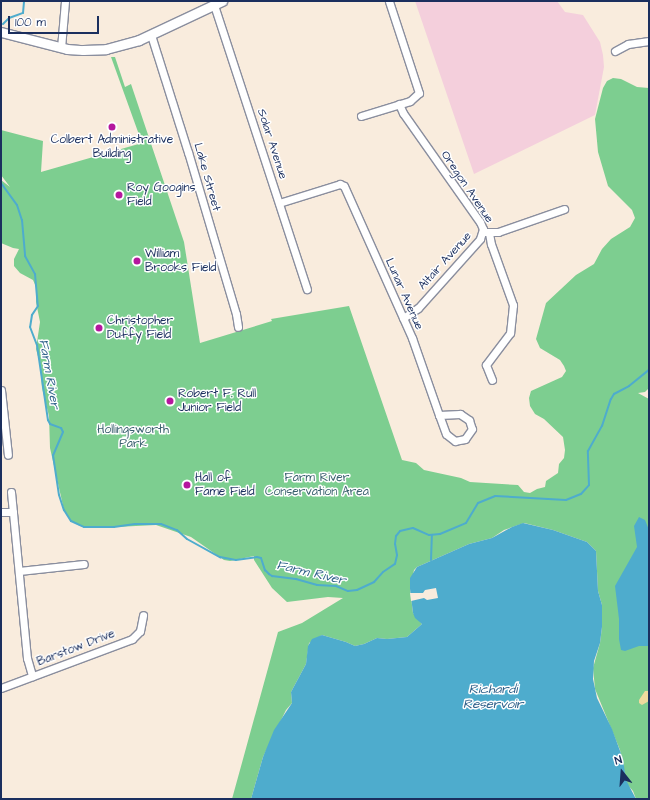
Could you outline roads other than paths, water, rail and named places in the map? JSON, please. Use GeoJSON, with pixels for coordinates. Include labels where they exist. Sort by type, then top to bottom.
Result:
{"type":"FeatureCollection","features":[{"type":"Feature","properties":{"kind":"main road"},"geometry":{"type":"LineString","coordinates":[[1,32],[61,48],[83,50],[106,49],[132,43],[222,1]]}},
{"type":"Feature","properties":{"kind":"street"},"geometry":{"type":"LineString","coordinates":[[61,48],[65,1]]}},
{"type":"Feature","properties":{"kind":"street"},"geometry":{"type":"LineString","coordinates":[[361,116],[410,100],[418,95],[419,87],[389,1]]}},
{"type":"Feature","properties":{"kind":"street","name":"Solar Avenue"},"geometry":{"type":"LineString","coordinates":[[214,5],[307,289]]}},
{"type":"Feature","properties":{"kind":"street","name":"Lake Street"},"geometry":{"type":"LineString","coordinates":[[151,35],[236,314],[238,327]]}},
{"type":"Feature","properties":{"kind":"street"},"geometry":{"type":"LineString","coordinates":[[615,51],[628,44],[649,42]]}},
{"type":"Feature","properties":{"kind":"street","name":"Oregon Avenue"},"geometry":{"type":"LineString","coordinates":[[399,104],[403,113],[486,232],[498,232],[564,209]]}},
{"type":"Feature","properties":{"kind":"street","name":"Lunar Avenue"},"geometry":{"type":"LineString","coordinates":[[279,203],[342,184],[414,344],[439,415],[446,434],[451,439],[462,440],[470,434],[471,424],[465,416],[458,414],[439,415]]}},
{"type":"Feature","properties":{"kind":"street"},"geometry":{"type":"LineString","coordinates":[[486,232],[512,301],[512,327],[509,337],[486,365],[492,380]]}},
{"type":"Feature","properties":{"kind":"street","name":"Altair Avenue"},"geometry":{"type":"LineString","coordinates":[[403,318],[418,308],[486,232]]}},
{"type":"Feature","properties":{"kind":"street"},"geometry":{"type":"LineString","coordinates":[[1,390],[2,415],[8,455]]}},
{"type":"Feature","properties":{"kind":"street"},"geometry":{"type":"LineString","coordinates":[[11,492],[28,662],[32,676]]}},
{"type":"Feature","properties":{"kind":"street"},"geometry":{"type":"LineString","coordinates":[[1,512],[13,512]]}},
{"type":"Feature","properties":{"kind":"street"},"geometry":{"type":"LineString","coordinates":[[19,571],[84,564]]}},
{"type":"Feature","properties":{"kind":"street","name":"Barstow Drive"},"geometry":{"type":"LineString","coordinates":[[1,688],[132,639],[140,631],[143,615]]}},
{"type":"Feature","properties":{"kind":"water"},"geometry":{"type":"Polygon","coordinates":[[[639,517],[645,520],[649,530],[649,646],[639,646],[625,651],[621,650],[619,639],[619,619],[615,586],[637,547],[634,526],[639,517]]]}},
{"type":"Feature","properties":{"kind":"water","name":"Richardi Reservoir"},"geometry":{"type":"Polygon","coordinates":[[[523,523],[553,530],[587,542],[596,551],[598,591],[602,605],[602,627],[600,643],[594,661],[593,679],[597,698],[612,729],[623,759],[626,780],[636,799],[251,799],[263,757],[274,730],[292,703],[291,692],[306,664],[308,646],[312,639],[322,635],[355,646],[377,638],[387,639],[407,637],[422,624],[415,618],[413,613],[410,589],[410,578],[417,567],[469,544],[492,538],[523,523]]]}},
{"type":"Feature","properties":{"kind":"waterway","name":"Farm River"},"geometry":{"type":"LineString","coordinates":[[3,24],[9,18],[23,13],[24,1]]}},
{"type":"Feature","properties":{"kind":"waterway","name":"Farm River"},"geometry":{"type":"LineString","coordinates":[[1,183],[17,205],[22,220],[25,256],[35,274],[38,306],[32,315],[30,327],[37,345],[48,420],[50,424],[61,428],[63,432],[53,455],[59,495],[64,510],[71,521],[84,527],[161,524],[177,530],[187,539],[220,557],[236,560],[257,557],[261,558],[265,570],[272,576],[296,579],[317,585],[336,586],[348,591],[357,590],[374,582],[383,572],[395,564],[397,555],[395,544],[396,536],[400,531],[413,528],[429,535],[440,534],[466,523],[478,503],[495,496],[566,500],[581,494],[589,485],[588,451],[602,426],[611,399],[614,394],[629,386],[649,370]]}},
{"type":"Feature","properties":{"kind":"waterway"},"geometry":{"type":"LineString","coordinates":[[431,560],[432,535]]}},
{"type":"Feature","properties":{"kind":"place","name":"Colbert Administrative Building"},"geometry":{"type":"Point","coordinates":[112,127]}},
{"type":"Feature","properties":{"kind":"place","name":"Roy Googins Field"},"geometry":{"type":"Point","coordinates":[119,195]}},
{"type":"Feature","properties":{"kind":"place","name":"William Brooks Field"},"geometry":{"type":"Point","coordinates":[137,261]}},
{"type":"Feature","properties":{"kind":"place","name":"Christopher Duffy Field"},"geometry":{"type":"Point","coordinates":[99,328]}},
{"type":"Feature","properties":{"kind":"place","name":"Robert F. Rull Junior Field"},"geometry":{"type":"Point","coordinates":[170,401]}},
{"type":"Feature","properties":{"kind":"place","name":"Hall of Fame Field"},"geometry":{"type":"Point","coordinates":[187,485]}},
{"type":"Feature","properties":{"kind":"park label","name":"Hollingsworth Park"},"geometry":{"type":"Point","coordinates":[133,437]}},
{"type":"Feature","properties":{"kind":"park label","name":"Farm River Conservation Area"},"geometry":{"type":"Point","coordinates":[317,485]}}]}
